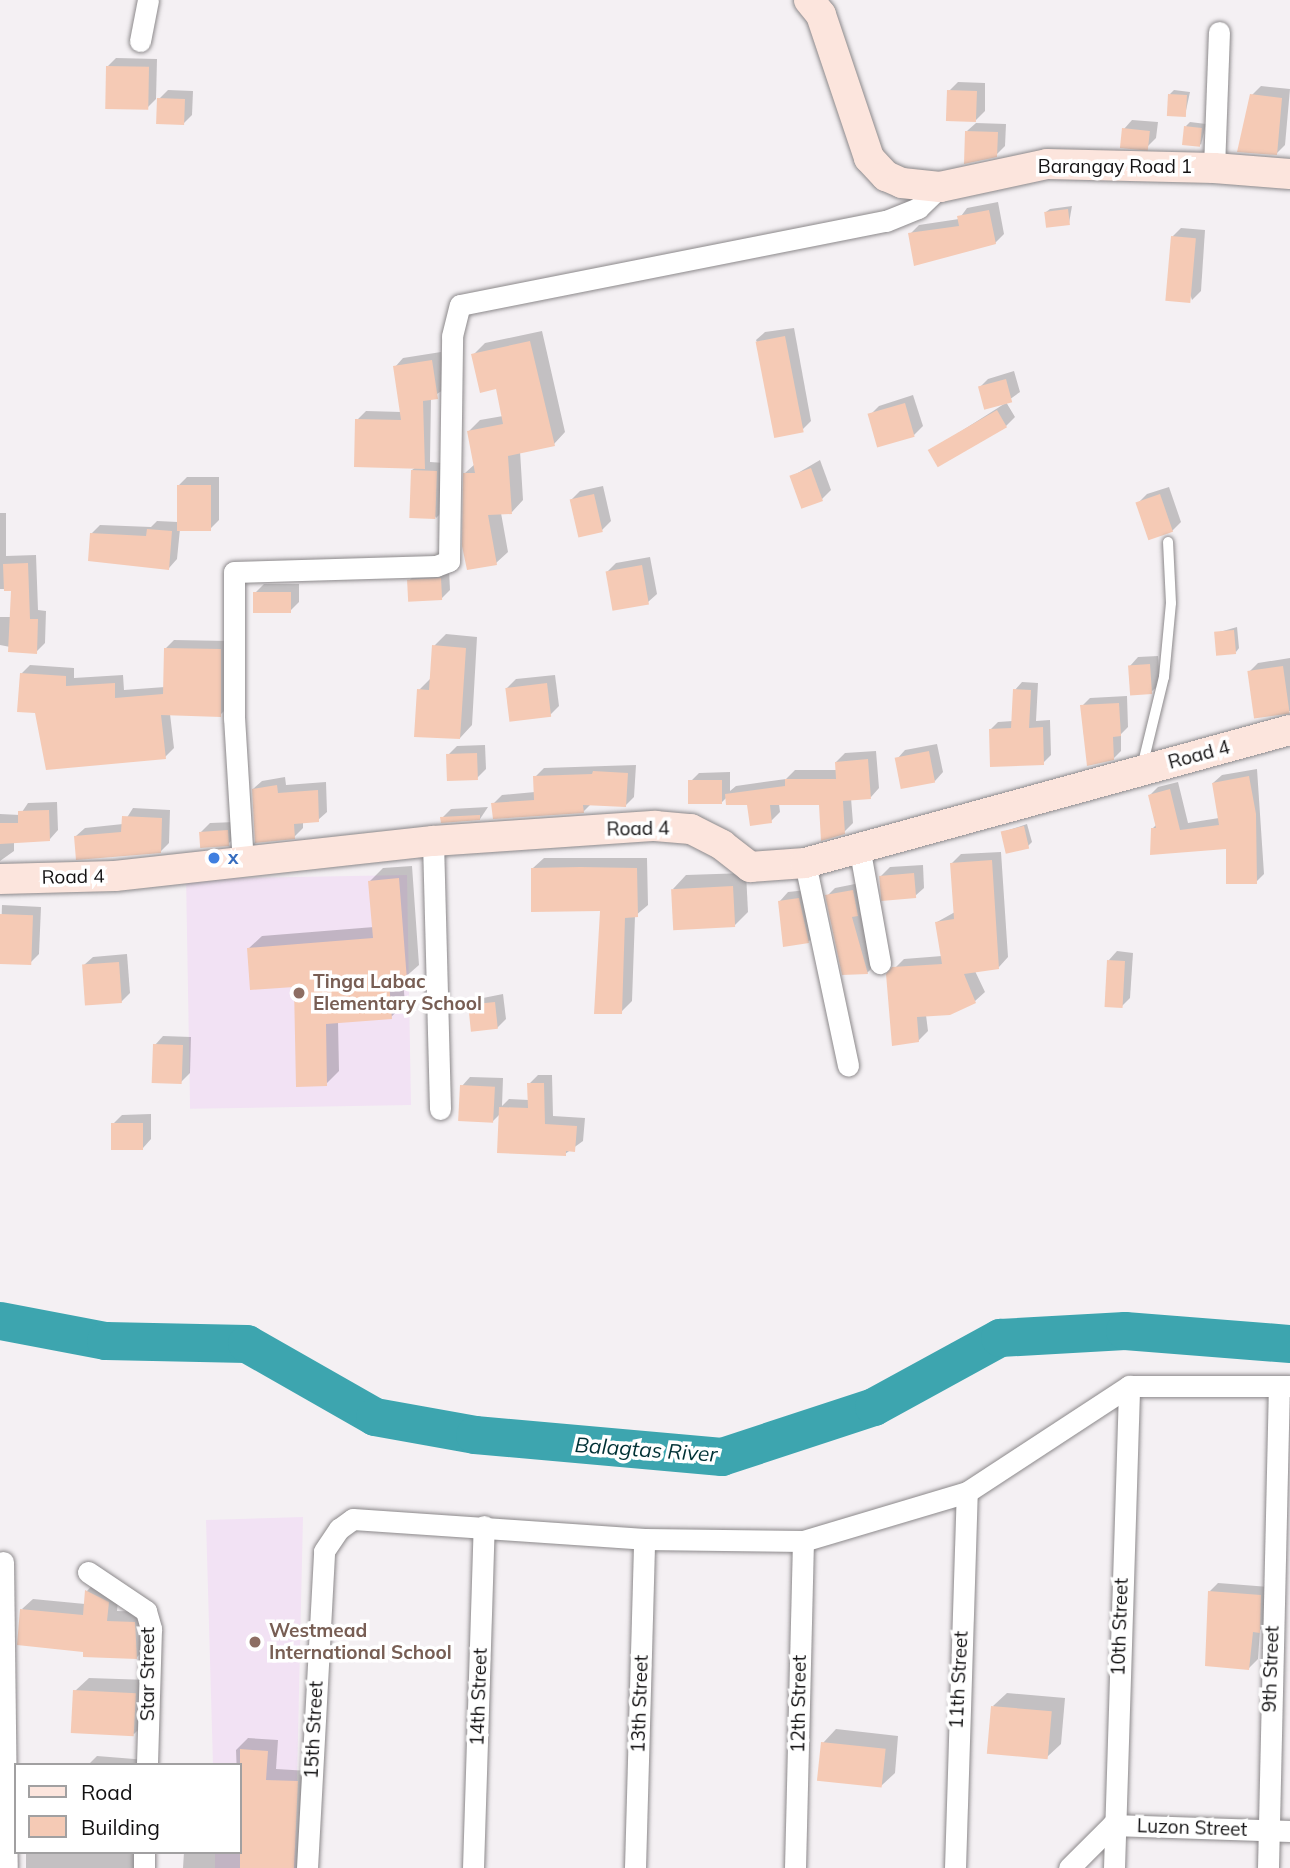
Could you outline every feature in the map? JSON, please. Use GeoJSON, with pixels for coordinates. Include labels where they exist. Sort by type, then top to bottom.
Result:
{"type":"FeatureCollection","features":[{"type":"Feature","properties":{"kind":"street"},"geometry":{"type":"LineString","coordinates":[[140,41],[148,0]]}},
{"type":"Feature","properties":{"kind":"street","name":"Barangay Road 1"},"geometry":{"type":"LineString","coordinates":[[809,0],[821,15],[870,158],[886,176],[902,183],[940,187],[1047,164],[1214,168],[1290,174]]}},
{"type":"Feature","properties":{"kind":"street"},"geometry":{"type":"LineString","coordinates":[[1214,168],[1219,33]]}},
{"type":"Feature","properties":{"kind":"street"},"geometry":{"type":"LineString","coordinates":[[243,864],[234,718],[234,572],[423,567],[449,561],[452,335],[460,305],[886,221],[918,208],[940,187]]}},
{"type":"Feature","properties":{"kind":"street","name":"Road 4"},"geometry":{"type":"LineString","coordinates":[[0,879],[115,876],[433,841],[655,827],[691,830],[722,845],[750,867],[805,863],[859,846],[1290,730]]}},
{"type":"Feature","properties":{"kind":"street"},"geometry":{"type":"LineString","coordinates":[[433,841],[440,1110]]}},
{"type":"Feature","properties":{"kind":"street"},"geometry":{"type":"LineString","coordinates":[[859,846],[880,963]]}},
{"type":"Feature","properties":{"kind":"street"},"geometry":{"type":"LineString","coordinates":[[805,863],[848,1065]]}},
{"type":"Feature","properties":{"kind":"street"},"geometry":{"type":"LineString","coordinates":[[484,1526],[644,1539],[803,1541],[967,1492],[1129,1386],[1285,1386]]}},
{"type":"Feature","properties":{"kind":"street","name":"10th Street"},"geometry":{"type":"LineString","coordinates":[[1114,1868],[1112,1825],[1129,1386]]}},
{"type":"Feature","properties":{"kind":"street","name":"9th Street"},"geometry":{"type":"LineString","coordinates":[[1268,1868],[1266,1830],[1285,1386]]}},
{"type":"Feature","properties":{"kind":"street","name":"11th Street"},"geometry":{"type":"LineString","coordinates":[[955,1868],[967,1492]]}},
{"type":"Feature","properties":{"kind":"street","name":"15th Street"},"geometry":{"type":"LineString","coordinates":[[307,1868],[324,1551],[339,1529],[353,1519],[484,1526]]}},
{"type":"Feature","properties":{"kind":"street","name":"14th Street"},"geometry":{"type":"LineString","coordinates":[[473,1868],[484,1526]]}},
{"type":"Feature","properties":{"kind":"street","name":"13th Street"},"geometry":{"type":"LineString","coordinates":[[635,1868],[644,1539]]}},
{"type":"Feature","properties":{"kind":"street","name":"12th Street"},"geometry":{"type":"LineString","coordinates":[[795,1868],[803,1541]]}},
{"type":"Feature","properties":{"kind":"street"},"geometry":{"type":"LineString","coordinates":[[3,1562],[7,1868]]}},
{"type":"Feature","properties":{"kind":"street","name":"Star Street"},"geometry":{"type":"LineString","coordinates":[[88,1572],[146,1611],[151,1629],[147,1763]]}},
{"type":"Feature","properties":{"kind":"street","name":"Luzon Street"},"geometry":{"type":"LineString","coordinates":[[1069,1868],[1112,1825],[1290,1831]]}},
{"type":"Feature","properties":{"kind":"lane"},"geometry":{"type":"LineString","coordinates":[[1141,770],[1164,677],[1171,603],[1168,542]]}},
{"type":"Feature","properties":{"kind":"shaded area","name":"Tinga Labac Elementary School"},"geometry":{"type":"Polygon","coordinates":[[[407,875],[411,1105],[190,1109],[186,879],[407,875]]]}},
{"type":"Feature","properties":{"kind":"shaded area","name":"Westmead International School"},"geometry":{"type":"Polygon","coordinates":[[[303,1517],[295,1868],[215,1868],[215,1854],[242,1854],[242,1763],[213,1763],[206,1520],[303,1517]]]}},
{"type":"Feature","properties":{"kind":"building"},"geometry":{"type":"Polygon","coordinates":[[[106,66],[149,67],[148,110],[105,109],[106,66]]]}},
{"type":"Feature","properties":{"kind":"building"},"geometry":{"type":"Polygon","coordinates":[[[947,90],[977,91],[976,122],[946,121],[947,90]]]}},
{"type":"Feature","properties":{"kind":"building"},"geometry":{"type":"Polygon","coordinates":[[[1168,94],[1187,95],[1186,117],[1167,116],[1168,94]]]}},
{"type":"Feature","properties":{"kind":"building"},"geometry":{"type":"Polygon","coordinates":[[[1250,94],[1282,98],[1277,155],[1237,152],[1250,94]]]}},
{"type":"Feature","properties":{"kind":"building"},"geometry":{"type":"Polygon","coordinates":[[[157,98],[185,99],[184,125],[156,124],[157,98]]]}},
{"type":"Feature","properties":{"kind":"building"},"geometry":{"type":"Polygon","coordinates":[[[1184,126],[1202,128],[1200,147],[1182,145],[1184,126]]]}},
{"type":"Feature","properties":{"kind":"building"},"geometry":{"type":"Polygon","coordinates":[[[1122,128],[1150,131],[1148,151],[1120,148],[1122,128]]]}},
{"type":"Feature","properties":{"kind":"building"},"geometry":{"type":"Polygon","coordinates":[[[965,131],[998,132],[997,157],[964,164],[965,131]]]}},
{"type":"Feature","properties":{"kind":"building"},"geometry":{"type":"Polygon","coordinates":[[[1068,209],[1070,225],[1046,228],[1044,212],[1068,209]]]}},
{"type":"Feature","properties":{"kind":"building"},"geometry":{"type":"Polygon","coordinates":[[[989,210],[996,244],[914,266],[908,233],[959,226],[957,216],[989,210]]]}},
{"type":"Feature","properties":{"kind":"building"},"geometry":{"type":"Polygon","coordinates":[[[1171,236],[1196,238],[1190,303],[1165,301],[1171,236]]]}},
{"type":"Feature","properties":{"kind":"building"},"geometry":{"type":"Polygon","coordinates":[[[785,336],[804,432],[774,438],[756,342],[785,336]]]}},
{"type":"Feature","properties":{"kind":"building"},"geometry":{"type":"Polygon","coordinates":[[[530,341],[555,446],[508,456],[512,514],[488,515],[497,565],[467,570],[462,546],[463,473],[475,473],[467,431],[503,424],[496,389],[480,393],[471,354],[530,341]]]}},
{"type":"Feature","properties":{"kind":"building"},"geometry":{"type":"Polygon","coordinates":[[[432,360],[438,399],[423,401],[425,469],[354,467],[355,419],[401,420],[393,366],[432,360]]]}},
{"type":"Feature","properties":{"kind":"building"},"geometry":{"type":"Polygon","coordinates":[[[1006,379],[1012,402],[984,410],[978,387],[1006,379]]]}},
{"type":"Feature","properties":{"kind":"building"},"geometry":{"type":"Polygon","coordinates":[[[905,403],[915,437],[877,447],[868,414],[905,403]]]}},
{"type":"Feature","properties":{"kind":"building"},"geometry":{"type":"Polygon","coordinates":[[[997,410],[1007,427],[938,467],[928,450],[997,410]]]}},
{"type":"Feature","properties":{"kind":"building"},"geometry":{"type":"Polygon","coordinates":[[[811,468],[823,501],[801,509],[789,476],[811,468]]]}},
{"type":"Feature","properties":{"kind":"building"},"geometry":{"type":"Polygon","coordinates":[[[411,470],[437,471],[435,519],[409,518],[411,470]]]}},
{"type":"Feature","properties":{"kind":"building"},"geometry":{"type":"Polygon","coordinates":[[[177,485],[211,485],[211,531],[177,531],[177,485]]]}},
{"type":"Feature","properties":{"kind":"building"},"geometry":{"type":"Polygon","coordinates":[[[594,494],[603,532],[578,538],[570,500],[594,494]]]}},
{"type":"Feature","properties":{"kind":"building"},"geometry":{"type":"Polygon","coordinates":[[[1160,494],[1173,532],[1148,540],[1135,502],[1160,494]]]}},
{"type":"Feature","properties":{"kind":"building"},"geometry":{"type":"Polygon","coordinates":[[[147,529],[172,531],[169,570],[88,561],[90,533],[146,536],[147,529]]]}},
{"type":"Feature","properties":{"kind":"building"},"geometry":{"type":"Polygon","coordinates":[[[28,563],[30,619],[38,619],[37,654],[8,652],[11,591],[4,591],[3,564],[28,563]]]}},
{"type":"Feature","properties":{"kind":"building"},"geometry":{"type":"Polygon","coordinates":[[[642,565],[649,604],[613,611],[606,571],[642,565]]]}},
{"type":"Feature","properties":{"kind":"building"},"geometry":{"type":"Polygon","coordinates":[[[441,578],[442,600],[408,602],[407,580],[441,578]]]}},
{"type":"Feature","properties":{"kind":"building"},"geometry":{"type":"Polygon","coordinates":[[[253,592],[291,592],[291,613],[253,613],[253,592]]]}},
{"type":"Feature","properties":{"kind":"building"},"geometry":{"type":"Polygon","coordinates":[[[1234,630],[1236,654],[1216,656],[1214,632],[1234,630]]]}},
{"type":"Feature","properties":{"kind":"building"},"geometry":{"type":"Polygon","coordinates":[[[432,645],[466,648],[460,739],[414,737],[417,689],[429,690],[432,645]]]}},
{"type":"Feature","properties":{"kind":"building"},"geometry":{"type":"Polygon","coordinates":[[[164,648],[221,649],[221,717],[161,715],[166,759],[46,770],[35,713],[17,712],[20,673],[66,676],[66,686],[115,683],[115,698],[163,694],[164,648]]]}},
{"type":"Feature","properties":{"kind":"building"},"geometry":{"type":"Polygon","coordinates":[[[1150,664],[1152,694],[1130,695],[1128,666],[1150,664]]]}},
{"type":"Feature","properties":{"kind":"building"},"geometry":{"type":"Polygon","coordinates":[[[1283,666],[1290,714],[1254,719],[1247,671],[1283,666]]]}},
{"type":"Feature","properties":{"kind":"building"},"geometry":{"type":"Polygon","coordinates":[[[547,683],[551,717],[509,722],[505,688],[547,683]]]}},
{"type":"Feature","properties":{"kind":"building"},"geometry":{"type":"Polygon","coordinates":[[[1013,689],[1031,690],[1029,728],[1043,727],[1044,765],[990,767],[989,729],[1011,728],[1013,689]]]}},
{"type":"Feature","properties":{"kind":"building"},"geometry":{"type":"Polygon","coordinates":[[[1119,703],[1121,736],[1113,737],[1114,760],[1087,766],[1080,705],[1119,703]]]}},
{"type":"Feature","properties":{"kind":"building"},"geometry":{"type":"Polygon","coordinates":[[[929,751],[935,782],[901,789],[895,758],[929,751]]]}},
{"type":"Feature","properties":{"kind":"building"},"geometry":{"type":"Polygon","coordinates":[[[477,753],[478,780],[447,781],[446,754],[477,753]]]}},
{"type":"Feature","properties":{"kind":"building"},"geometry":{"type":"Polygon","coordinates":[[[868,759],[871,799],[843,801],[845,834],[821,841],[819,805],[770,805],[772,823],[750,826],[747,805],[726,805],[725,794],[785,786],[785,779],[836,779],[835,762],[868,759]]]}},
{"type":"Feature","properties":{"kind":"building"},"geometry":{"type":"Polygon","coordinates":[[[593,771],[628,773],[626,807],[583,805],[584,813],[493,819],[491,803],[534,800],[533,776],[592,774],[593,771]]]}},
{"type":"Feature","properties":{"kind":"building"},"geometry":{"type":"Polygon","coordinates":[[[1249,776],[1256,814],[1257,884],[1226,884],[1226,849],[1150,855],[1151,828],[1156,828],[1148,795],[1170,789],[1180,830],[1219,825],[1212,783],[1249,776]]]}},
{"type":"Feature","properties":{"kind":"building"},"geometry":{"type":"Polygon","coordinates":[[[688,780],[722,780],[722,804],[688,804],[688,780]]]}},
{"type":"Feature","properties":{"kind":"building"},"geometry":{"type":"Polygon","coordinates":[[[277,785],[278,793],[318,790],[319,822],[294,824],[295,839],[255,843],[252,789],[277,785]]]}},
{"type":"Feature","properties":{"kind":"building"},"geometry":{"type":"Polygon","coordinates":[[[49,810],[50,841],[0,844],[0,823],[18,823],[18,811],[49,810]]]}},
{"type":"Feature","properties":{"kind":"building"},"geometry":{"type":"Polygon","coordinates":[[[480,815],[480,820],[441,823],[440,817],[480,815]]]}},
{"type":"Feature","properties":{"kind":"building"},"geometry":{"type":"Polygon","coordinates":[[[122,816],[162,818],[161,853],[76,860],[74,836],[121,832],[122,816]]]}},
{"type":"Feature","properties":{"kind":"building"},"geometry":{"type":"Polygon","coordinates":[[[1024,826],[1029,848],[1006,854],[1001,831],[1024,826]]]}},
{"type":"Feature","properties":{"kind":"building"},"geometry":{"type":"Polygon","coordinates":[[[228,830],[229,846],[200,848],[199,832],[228,830]]]}},
{"type":"Feature","properties":{"kind":"building"},"geometry":{"type":"Polygon","coordinates":[[[992,860],[999,969],[964,974],[976,1003],[950,1015],[917,1017],[919,1042],[892,1046],[886,974],[892,967],[942,964],[935,922],[954,919],[950,863],[992,860]]]}},
{"type":"Feature","properties":{"kind":"building"},"geometry":{"type":"Polygon","coordinates":[[[531,868],[637,868],[638,917],[625,918],[622,1014],[594,1014],[600,911],[531,912],[531,868]]]}},
{"type":"Feature","properties":{"kind":"building"},"geometry":{"type":"Polygon","coordinates":[[[914,873],[916,898],[881,901],[879,876],[914,873]]]}},
{"type":"Feature","properties":{"kind":"building"},"geometry":{"type":"Polygon","coordinates":[[[399,878],[407,980],[389,982],[392,1019],[326,1024],[327,1086],[296,1087],[294,987],[250,990],[247,948],[373,938],[368,881],[399,878]]]}},
{"type":"Feature","properties":{"kind":"building"},"geometry":{"type":"Polygon","coordinates":[[[733,886],[735,927],[673,930],[671,889],[733,886]]]}},
{"type":"Feature","properties":{"kind":"building"},"geometry":{"type":"Polygon","coordinates":[[[853,890],[858,916],[852,917],[868,974],[842,975],[825,895],[853,890]]]}},
{"type":"Feature","properties":{"kind":"building"},"geometry":{"type":"Polygon","coordinates":[[[799,898],[809,943],[783,947],[778,901],[799,898]]]}},
{"type":"Feature","properties":{"kind":"building"},"geometry":{"type":"Polygon","coordinates":[[[0,914],[33,915],[31,965],[0,964],[0,914]]]}},
{"type":"Feature","properties":{"kind":"building"},"geometry":{"type":"Polygon","coordinates":[[[1107,960],[1125,961],[1123,1008],[1105,1007],[1107,960]]]}},
{"type":"Feature","properties":{"kind":"building"},"geometry":{"type":"Polygon","coordinates":[[[119,962],[122,1003],[85,1005],[82,965],[119,962]]]}},
{"type":"Feature","properties":{"kind":"building"},"geometry":{"type":"Polygon","coordinates":[[[495,1002],[498,1029],[471,1032],[468,1005],[495,1002]]]}},
{"type":"Feature","properties":{"kind":"building"},"geometry":{"type":"Polygon","coordinates":[[[153,1044],[183,1045],[182,1084],[152,1083],[153,1044]]]}},
{"type":"Feature","properties":{"kind":"building"},"geometry":{"type":"Polygon","coordinates":[[[527,1083],[544,1083],[545,1124],[577,1126],[575,1152],[566,1151],[566,1156],[497,1153],[499,1107],[528,1108],[527,1083]]]}},
{"type":"Feature","properties":{"kind":"building"},"geometry":{"type":"Polygon","coordinates":[[[460,1085],[495,1087],[493,1123],[458,1121],[460,1085]]]}},
{"type":"Feature","properties":{"kind":"building"},"geometry":{"type":"Polygon","coordinates":[[[111,1123],[143,1123],[143,1150],[111,1150],[111,1123]]]}},
{"type":"Feature","properties":{"kind":"building"},"geometry":{"type":"Polygon","coordinates":[[[85,1590],[109,1602],[107,1621],[135,1622],[137,1659],[83,1657],[83,1652],[17,1645],[20,1609],[83,1615],[85,1590]]]}},
{"type":"Feature","properties":{"kind":"building"},"geometry":{"type":"Polygon","coordinates":[[[1208,1591],[1261,1595],[1260,1633],[1253,1632],[1249,1670],[1205,1666],[1208,1591]]]}},
{"type":"Feature","properties":{"kind":"building"},"geometry":{"type":"Polygon","coordinates":[[[73,1690],[136,1693],[134,1736],[71,1733],[73,1690]]]}},
{"type":"Feature","properties":{"kind":"building"},"geometry":{"type":"Polygon","coordinates":[[[991,1706],[1052,1711],[1048,1759],[987,1754],[991,1706]]]}},
{"type":"Feature","properties":{"kind":"building"},"geometry":{"type":"Polygon","coordinates":[[[821,1742],[886,1749],[882,1788],[817,1781],[821,1742]]]}},
{"type":"Feature","properties":{"kind":"building"},"geometry":{"type":"Polygon","coordinates":[[[240,1749],[268,1751],[266,1780],[298,1781],[294,1868],[240,1868],[240,1749]]]}},
{"type":"Feature","properties":{"kind":"waterway","name":"Balagtas River"},"geometry":{"type":"LineString","coordinates":[[0,1321],[106,1341],[247,1344],[375,1417],[475,1435],[722,1457],[874,1407],[1000,1338],[1125,1331],[1290,1344]]}},
{"type":"Feature","properties":{"kind":"place","name":"x"},"geometry":{"type":"Point","coordinates":[214,858]}},
{"type":"Feature","properties":{"kind":"place","name":"Tinga Labac Elementary School"},"geometry":{"type":"Point","coordinates":[299,993]}},
{"type":"Feature","properties":{"kind":"place","name":"Westmead International School"},"geometry":{"type":"Point","coordinates":[255,1642]}}]}
